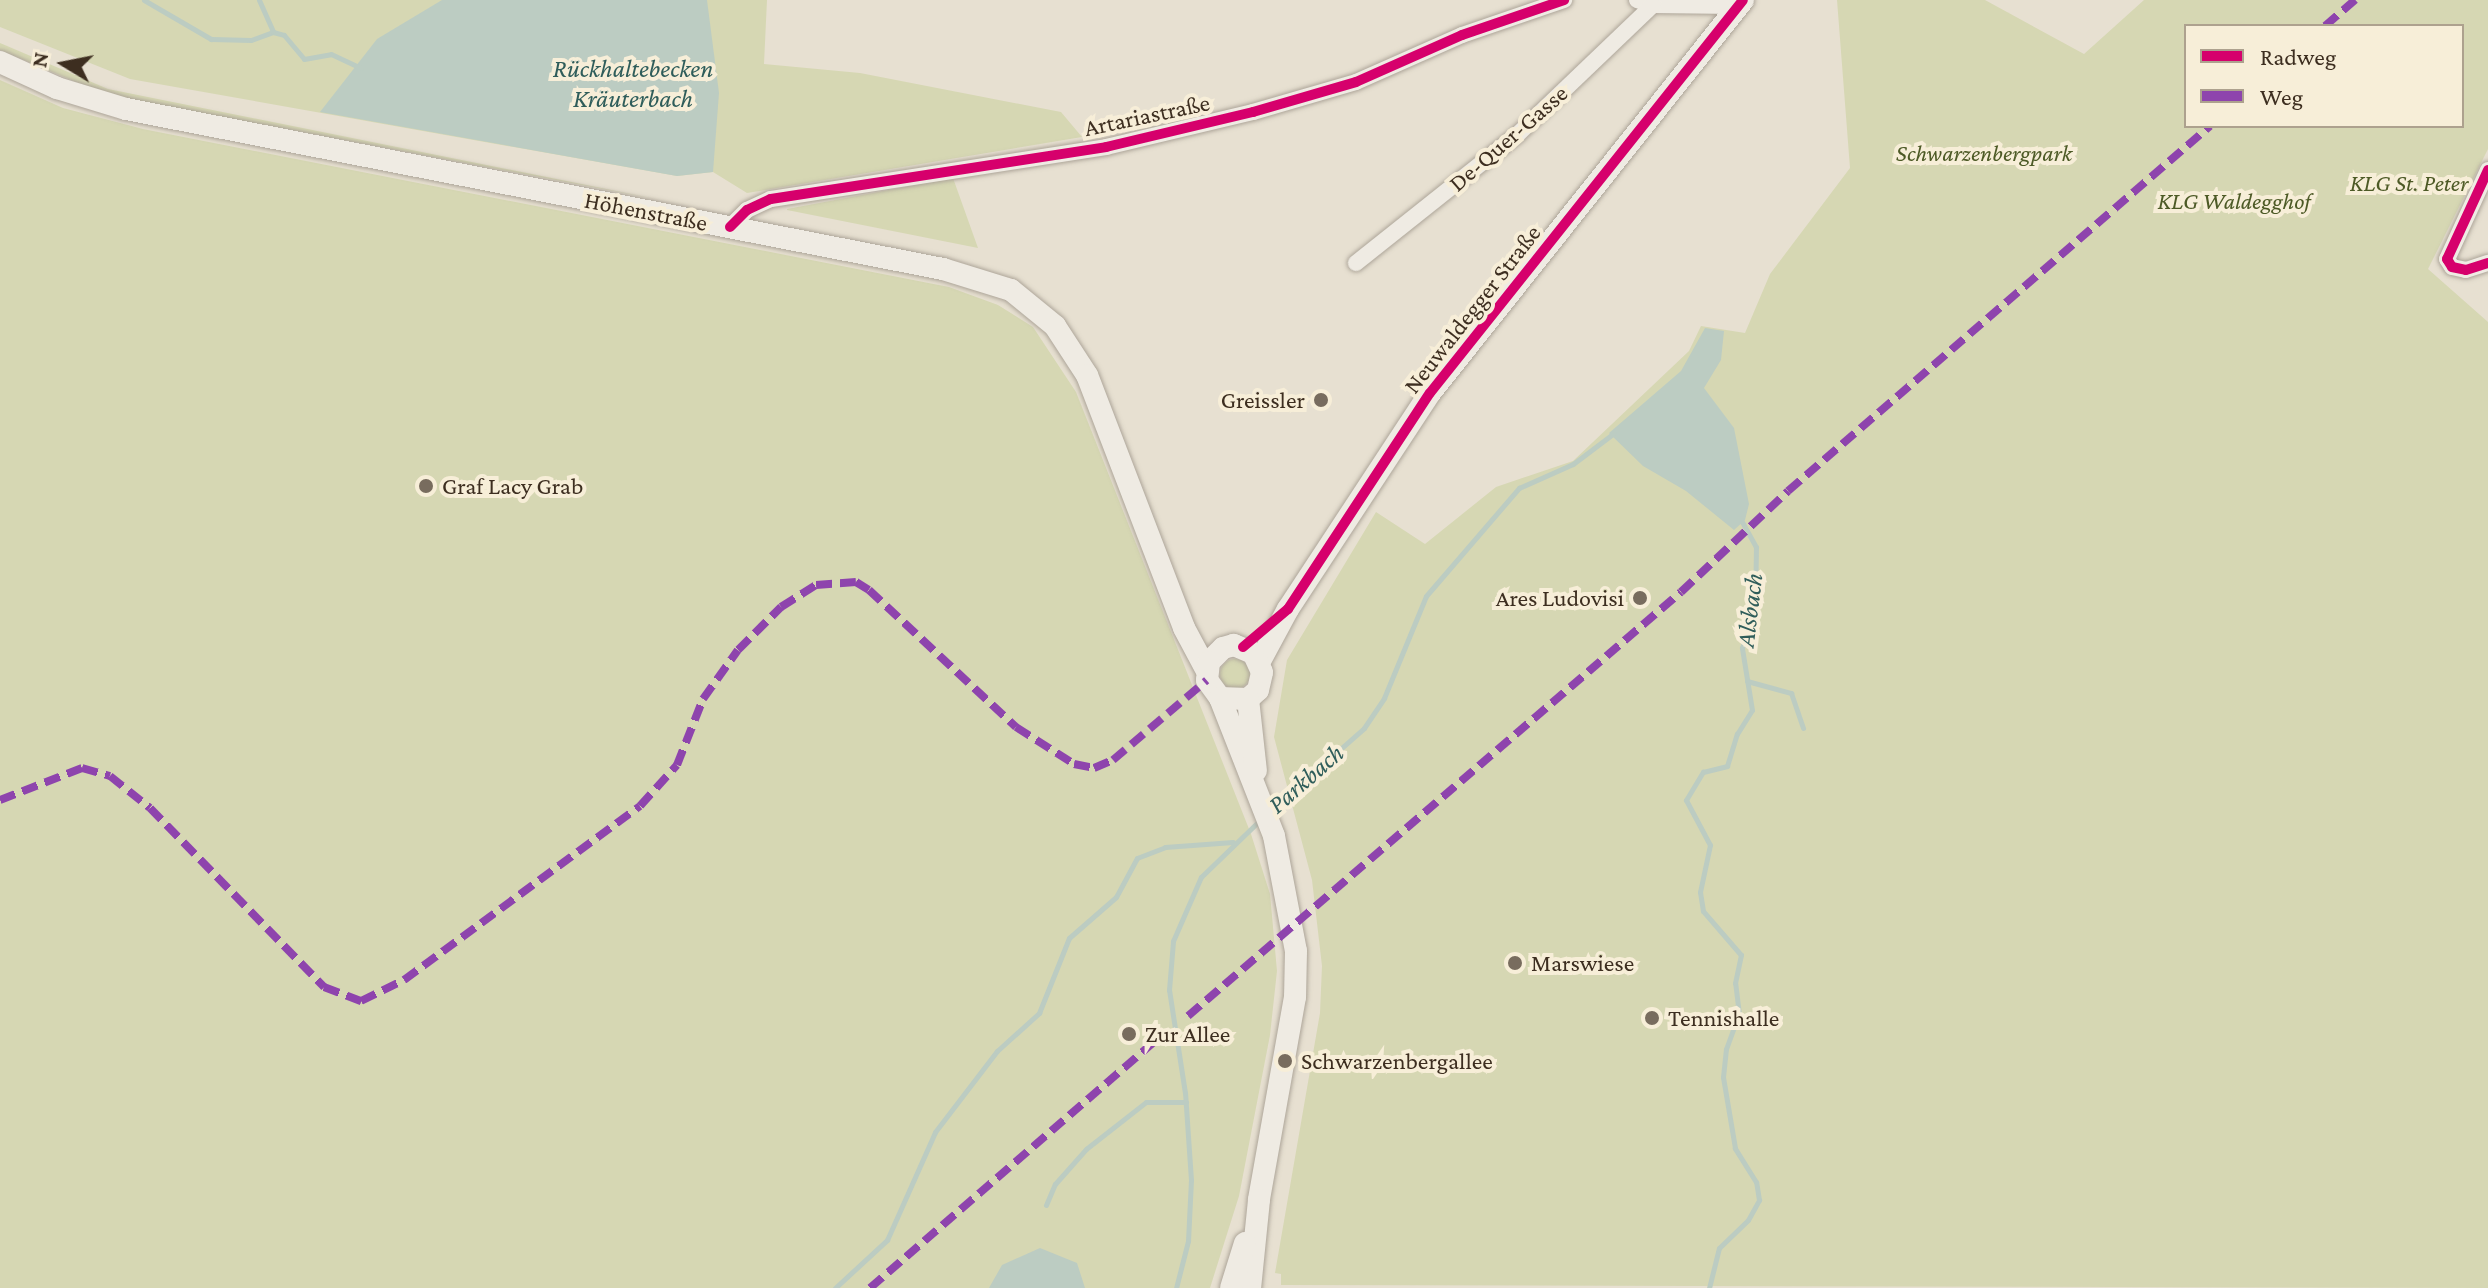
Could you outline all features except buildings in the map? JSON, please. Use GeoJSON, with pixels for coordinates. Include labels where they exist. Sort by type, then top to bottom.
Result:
{"type":"FeatureCollection","features":[{"type":"Feature","properties":{"kind":"main road","name":"Neuwaldegger Straße"},"geometry":{"type":"LineString","coordinates":[[1207,671],[1242,652],[1288,609],[1430,393],[1740,3]]}},
{"type":"Feature","properties":{"kind":"main road","name":"Höhenstraße"},"geometry":{"type":"LineString","coordinates":[[0,62],[57,88],[126,109],[980,278],[1040,310],[1066,339],[1087,375],[1192,648],[1207,671]]}},
{"type":"Feature","properties":{"kind":"main road","name":"Höhenstraße"},"geometry":{"type":"LineString","coordinates":[[1169,582],[1203,636],[1242,652]]}},
{"type":"Feature","properties":{"kind":"main road","name":"Neuwaldegger Straße"},"geometry":{"type":"LineString","coordinates":[[1242,652],[1262,682],[1248,699],[1258,792]]}},
{"type":"Feature","properties":{"kind":"main road"},"geometry":{"type":"LineString","coordinates":[[1207,671],[1209,687],[1220,698],[1274,836],[1291,901],[1296,951],[1293,1009],[1259,1200],[1250,1288]]}},
{"type":"Feature","properties":{"kind":"main road"},"geometry":{"type":"LineString","coordinates":[[1220,698],[1248,699]]}},
{"type":"Feature","properties":{"kind":"main road"},"geometry":{"type":"LineString","coordinates":[[1231,1288],[1259,1200]]}},
{"type":"Feature","properties":{"kind":"street","name":"Artariastraße"},"geometry":{"type":"LineString","coordinates":[[730,227],[747,210],[771,199],[1106,147],[1253,112],[1356,82],[1462,35],[1564,0]]}},
{"type":"Feature","properties":{"kind":"street"},"geometry":{"type":"LineString","coordinates":[[1645,2],[1740,3]]}},
{"type":"Feature","properties":{"kind":"street","name":"De-Quer-Gasse"},"geometry":{"type":"LineString","coordinates":[[1356,263],[1517,135],[1645,2]]}},
{"type":"Feature","properties":{"kind":"street"},"geometry":{"type":"LineString","coordinates":[[2488,170],[2447,259],[2452,267],[2466,270],[2488,263]]}},
{"type":"Feature","properties":{"kind":"green space"},"geometry":{"type":"Polygon","coordinates":[[[0,0],[767,0],[764,64],[860,73],[1061,112],[1082,137],[747,193],[713,172],[677,176],[130,79],[0,27],[0,0]]]}},
{"type":"Feature","properties":{"kind":"green space"},"geometry":{"type":"Polygon","coordinates":[[[1837,0],[1985,0],[2084,54],[2144,0],[2488,0],[2488,149],[2428,269],[2488,322],[2488,1288],[1281,1285],[1281,1274],[1275,1273],[1320,1013],[1322,966],[1312,880],[1274,737],[1287,660],[1376,512],[1425,544],[1496,487],[1573,461],[1689,351],[1701,326],[1745,333],[1770,274],[1850,168],[1837,0]]]}},
{"type":"Feature","properties":{"kind":"green space"},"geometry":{"type":"Polygon","coordinates":[[[0,43],[108,89],[661,200],[107,95],[0,50],[0,43]]]}},
{"type":"Feature","properties":{"kind":"green space"},"geometry":{"type":"Polygon","coordinates":[[[0,80],[63,108],[143,129],[949,287],[998,305],[1033,327],[1076,392],[1251,834],[1270,894],[1277,971],[1270,1035],[1239,1196],[1210,1288],[0,1288],[0,80]]]}},
{"type":"Feature","properties":{"kind":"green space"},"geometry":{"type":"Polygon","coordinates":[[[953,178],[978,248],[787,210],[787,209],[953,178]]]}},
{"type":"Feature","properties":{"kind":"green space"},"geometry":{"type":"Polygon","coordinates":[[[1235,659],[1246,663],[1250,674],[1246,685],[1235,689],[1224,685],[1220,674],[1224,663],[1235,659]]]}},
{"type":"Feature","properties":{"kind":"water","name":"Rückhaltebecken Kräuterbach"},"geometry":{"type":"Polygon","coordinates":[[[442,0],[707,0],[719,93],[713,172],[677,176],[320,112],[377,39],[442,0]]]}},
{"type":"Feature","properties":{"kind":"water"},"geometry":{"type":"Polygon","coordinates":[[[1705,328],[1724,331],[1721,360],[1704,388],[1734,428],[1749,504],[1745,520],[1734,530],[1686,491],[1643,466],[1609,433],[1681,371],[1705,328]]]}},
{"type":"Feature","properties":{"kind":"water"},"geometry":{"type":"Polygon","coordinates":[[[1040,1248],[1077,1263],[1085,1288],[989,1288],[1002,1265],[1040,1248]]]}},
{"type":"Feature","properties":{"kind":"waterway"},"geometry":{"type":"LineString","coordinates":[[144,0],[211,39],[251,40],[273,32],[284,35],[304,59],[331,54],[361,68]]}},
{"type":"Feature","properties":{"kind":"waterway"},"geometry":{"type":"LineString","coordinates":[[259,0],[273,31]]}},
{"type":"Feature","properties":{"kind":"waterway","name":"Parkbach"},"geometry":{"type":"LineString","coordinates":[[1270,811],[1364,728],[1384,698],[1426,596],[1519,488],[1573,464],[1614,433]]}},
{"type":"Feature","properties":{"kind":"waterway","name":"Alsbach"},"geometry":{"type":"LineString","coordinates":[[1709,1288],[1719,1248],[1748,1220],[1759,1200],[1756,1182],[1735,1148],[1723,1077],[1726,1049],[1739,1014],[1735,983],[1741,955],[1703,911],[1700,892],[1710,845],[1686,800],[1703,772],[1727,766],[1737,734],[1752,710],[1742,648],[1755,609],[1756,547],[1740,518]]}},
{"type":"Feature","properties":{"kind":"waterway"},"geometry":{"type":"LineString","coordinates":[[1747,681],[1791,693],[1803,728]]}},
{"type":"Feature","properties":{"kind":"waterway","name":"Parkbach"},"geometry":{"type":"LineString","coordinates":[[1176,1288],[1188,1241],[1191,1180],[1185,1093],[1169,990],[1173,941],[1201,877],[1260,820]]}},
{"type":"Feature","properties":{"kind":"waterway"},"geometry":{"type":"LineString","coordinates":[[835,1288],[887,1240],[935,1132],[997,1051],[1039,1013],[1069,938],[1116,897],[1137,858],[1165,847],[1233,842]]}},
{"type":"Feature","properties":{"kind":"waterway"},"geometry":{"type":"LineString","coordinates":[[1046,1205],[1055,1184],[1086,1149],[1146,1102],[1186,1102]]}},
{"type":"Feature","properties":{"kind":"marked path"},"geometry":{"type":"LineString","coordinates":[[2327,24],[2355,0]]}},
{"type":"Feature","properties":{"kind":"marked path"},"geometry":{"type":"LineString","coordinates":[[1188,1016],[1681,592],[1788,491],[2208,128]]}},
{"type":"Feature","properties":{"kind":"marked path"},"geometry":{"type":"LineString","coordinates":[[0,800],[82,768],[110,776],[150,808],[324,987],[361,1001],[404,980],[640,806],[677,765],[703,699],[738,650],[781,607],[816,585],[856,582],[869,590],[1016,727],[1074,764],[1094,768],[1113,760],[1207,680]]}},
{"type":"Feature","properties":{"kind":"marked path"},"geometry":{"type":"LineString","coordinates":[[870,1288],[1160,1037]]}},
{"type":"Feature","properties":{"kind":"cycle path"},"geometry":{"type":"LineString","coordinates":[[730,227],[747,210],[771,199],[1106,147],[1253,112],[1356,82],[1462,35],[1564,0]]}},
{"type":"Feature","properties":{"kind":"cycle path"},"geometry":{"type":"LineString","coordinates":[[1243,647],[1288,609],[1430,393],[1743,0]]}},
{"type":"Feature","properties":{"kind":"cycle path"},"geometry":{"type":"LineString","coordinates":[[2488,170],[2447,259],[2452,267],[2466,270],[2488,263]]}},
{"type":"Feature","properties":{"kind":"place","name":"Greissler"},"geometry":{"type":"Point","coordinates":[1321,400]}},
{"type":"Feature","properties":{"kind":"place","name":"Graf Lacy Grab"},"geometry":{"type":"Point","coordinates":[426,486]}},
{"type":"Feature","properties":{"kind":"place","name":"Ares Ludovisi"},"geometry":{"type":"Point","coordinates":[1640,598]}},
{"type":"Feature","properties":{"kind":"place","name":"Marswiese"},"geometry":{"type":"Point","coordinates":[1515,963]}},
{"type":"Feature","properties":{"kind":"place","name":"Tennishalle"},"geometry":{"type":"Point","coordinates":[1652,1018]}},
{"type":"Feature","properties":{"kind":"place","name":"Zur Allee"},"geometry":{"type":"Point","coordinates":[1129,1034]}},
{"type":"Feature","properties":{"kind":"place","name":"Schwarzenbergallee"},"geometry":{"type":"Point","coordinates":[1285,1061]}},
{"type":"Feature","properties":{"kind":"park label","name":"Schwarzenbergpark"},"geometry":{"type":"Point","coordinates":[1984,153]}},
{"type":"Feature","properties":{"kind":"park label","name":"KLG St. Peter"},"geometry":{"type":"Point","coordinates":[2409,183]}},
{"type":"Feature","properties":{"kind":"park label","name":"KLG Waldegghof"},"geometry":{"type":"Point","coordinates":[2234,201]}}]}
